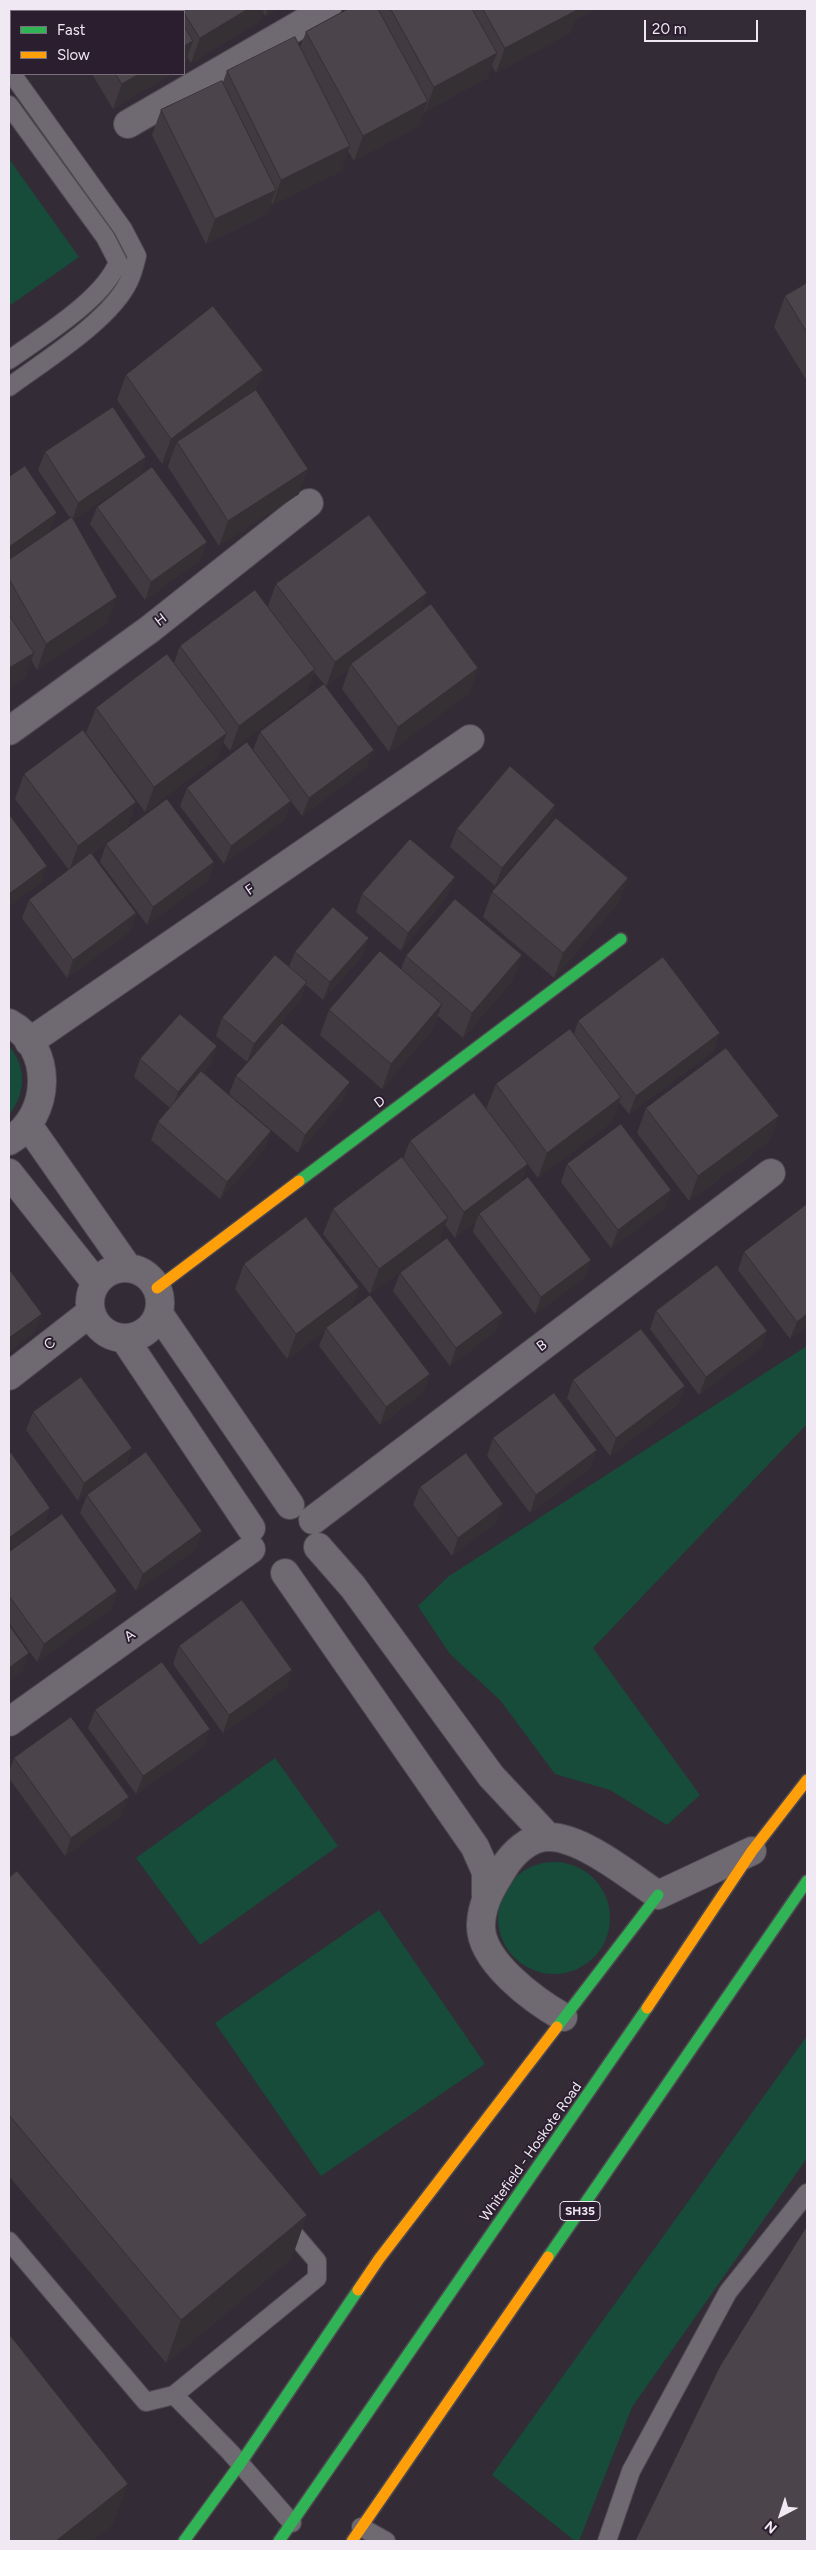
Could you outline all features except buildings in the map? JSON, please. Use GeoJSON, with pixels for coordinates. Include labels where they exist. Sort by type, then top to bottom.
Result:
{"type":"FeatureCollection","features":[{"type":"Feature","properties":{"kind":"main road","name":"D"},"geometry":{"type":"LineString","coordinates":[[158,1301],[621,940]]}},
{"type":"Feature","properties":{"kind":"main road","name":"Whitefield - Hoskote Road"},"geometry":{"type":"LineString","coordinates":[[279,2541],[617,2054],[752,1851],[807,1780]]}},
{"type":"Feature","properties":{"kind":"main road","name":"SH35"},"geometry":{"type":"LineString","coordinates":[[356,2534],[807,1881]]}},
{"type":"Feature","properties":{"kind":"main road"},"geometry":{"type":"LineString","coordinates":[[184,2541],[240,2464],[379,2259],[658,1895]]}},
{"type":"Feature","properties":{"kind":"street"},"geometry":{"type":"LineString","coordinates":[[128,124],[328,9]]}},
{"type":"Feature","properties":{"kind":"street","name":"H"},"geometry":{"type":"LineString","coordinates":[[9,731],[150,629],[309,503]]}},
{"type":"Feature","properties":{"kind":"street","name":"F"},"geometry":{"type":"LineString","coordinates":[[29,1042],[470,739]]}},
{"type":"Feature","properties":{"kind":"street"},"geometry":{"type":"LineString","coordinates":[[9,1023],[16,1027],[37,1055],[43,1084],[36,1112],[18,1133],[128,1268]]}},
{"type":"Feature","properties":{"kind":"street"},"geometry":{"type":"LineString","coordinates":[[9,1173],[96,1283]]}},
{"type":"Feature","properties":{"kind":"street","name":"B"},"geometry":{"type":"LineString","coordinates":[[313,1520],[772,1173]]}},
{"type":"Feature","properties":{"kind":"street"},"geometry":{"type":"LineString","coordinates":[[124,1338],[251,1539],[260,1563],[273,1571],[285,1573],[303,1568],[310,1561],[318,1547],[318,1530],[313,1520],[304,1511],[290,1504],[158,1301],[150,1278],[140,1271],[128,1268],[116,1269],[105,1274],[96,1283],[91,1294],[91,1312],[100,1328],[111,1335],[124,1338],[135,1337],[146,1332],[155,1323],[158,1301]]}},
{"type":"Feature","properties":{"kind":"street","name":"C"},"geometry":{"type":"LineString","coordinates":[[9,1376],[91,1312]]}},
{"type":"Feature","properties":{"kind":"street"},"geometry":{"type":"LineString","coordinates":[[251,1539],[260,1514],[271,1507],[290,1504]]}},
{"type":"Feature","properties":{"kind":"street","name":"A"},"geometry":{"type":"LineString","coordinates":[[9,1722],[251,1539]]}},
{"type":"Feature","properties":{"kind":"street"},"geometry":{"type":"LineString","coordinates":[[318,1547],[353,1587],[491,1776],[548,1837]]}},
{"type":"Feature","properties":{"kind":"street"},"geometry":{"type":"LineString","coordinates":[[285,1573],[475,1847],[486,1872],[486,1896],[480,1926],[490,1955],[508,1977],[548,2009],[563,2018]]}},
{"type":"Feature","properties":{"kind":"street"},"geometry":{"type":"LineString","coordinates":[[486,1896],[507,1863],[526,1843],[548,1837],[580,1845],[658,1895],[752,1851]]}},
{"type":"Feature","properties":{"kind":"lane"},"geometry":{"type":"LineString","coordinates":[[9,387],[88,328],[113,303],[129,282],[138,256],[123,229],[13,75]]}},
{"type":"Feature","properties":{"kind":"lane"},"geometry":{"type":"LineString","coordinates":[[9,105],[105,237],[118,262],[114,272],[82,306],[9,360]]}},
{"type":"Feature","properties":{"kind":"lane"},"geometry":{"type":"LineString","coordinates":[[607,2541],[631,2470],[728,2292],[807,2193]]}},
{"type":"Feature","properties":{"kind":"lane"},"geometry":{"type":"LineString","coordinates":[[9,2241],[146,2402],[174,2396],[317,2278],[317,2261],[272,2208]]}},
{"type":"Feature","properties":{"kind":"lane"},"geometry":{"type":"LineString","coordinates":[[174,2396],[240,2464],[292,2522]]}},
{"type":"Feature","properties":{"kind":"lane"},"geometry":{"type":"LineString","coordinates":[[356,2534],[386,2541]]}},
{"type":"Feature","properties":{"kind":"green space"},"geometry":{"type":"Polygon","coordinates":[[[9,159],[79,257],[9,306],[9,159]]]}},
{"type":"Feature","properties":{"kind":"green space"},"geometry":{"type":"Polygon","coordinates":[[[9,1046],[19,1063],[22,1080],[19,1098],[9,1115],[9,1046]]]}},
{"type":"Feature","properties":{"kind":"green space"},"geometry":{"type":"Polygon","coordinates":[[[807,1346],[807,1424],[593,1648],[700,1795],[667,1825],[610,1790],[555,1774],[500,1700],[450,1654],[418,1606],[449,1576],[807,1346]]]}},
{"type":"Feature","properties":{"kind":"green space"},"geometry":{"type":"Polygon","coordinates":[[[275,1758],[338,1846],[200,1945],[136,1858],[275,1758]]]}},
{"type":"Feature","properties":{"kind":"green space"},"geometry":{"type":"Polygon","coordinates":[[[554,1862],[565,1863],[575,1867],[593,1879],[605,1897],[609,1907],[609,1929],[605,1939],[593,1957],[575,1969],[565,1973],[554,1974],[543,1973],[533,1969],[515,1957],[503,1939],[499,1929],[498,1918],[499,1907],[503,1897],[515,1879],[533,1867],[543,1863],[554,1862]]]}},
{"type":"Feature","properties":{"kind":"green space"},"geometry":{"type":"Polygon","coordinates":[[[379,1910],[485,2064],[321,2176],[215,2023],[379,1910]]]}},
{"type":"Feature","properties":{"kind":"green space"},"geometry":{"type":"Polygon","coordinates":[[[807,2036],[807,2158],[632,2407],[579,2541],[575,2541],[492,2475],[807,2036]]]}},
{"type":"Feature","properties":{"kind":"traffic: fast"},"geometry":{"type":"LineString","coordinates":[[299,1181],[621,939]]}},
{"type":"Feature","properties":{"kind":"traffic: fast"},"geometry":{"type":"LineString","coordinates":[[548,2257],[807,1881]]}},
{"type":"Feature","properties":{"kind":"traffic: fast"},"geometry":{"type":"LineString","coordinates":[[557,2027],[658,1895]]}},
{"type":"Feature","properties":{"kind":"traffic: fast"},"geometry":{"type":"LineString","coordinates":[[279,2541],[647,2008]]}},
{"type":"Feature","properties":{"kind":"traffic: fast"},"geometry":{"type":"LineString","coordinates":[[184,2541],[240,2464],[358,2290]]}},
{"type":"Feature","properties":{"kind":"traffic: slow"},"geometry":{"type":"LineString","coordinates":[[157,1288],[299,1181]]}},
{"type":"Feature","properties":{"kind":"traffic: slow"},"geometry":{"type":"LineString","coordinates":[[647,2008],[752,1851],[807,1780]]}},
{"type":"Feature","properties":{"kind":"traffic: slow"},"geometry":{"type":"LineString","coordinates":[[358,2290],[379,2259],[557,2027]]}},
{"type":"Feature","properties":{"kind":"traffic: slow"},"geometry":{"type":"LineString","coordinates":[[352,2541],[548,2257]]}}]}
